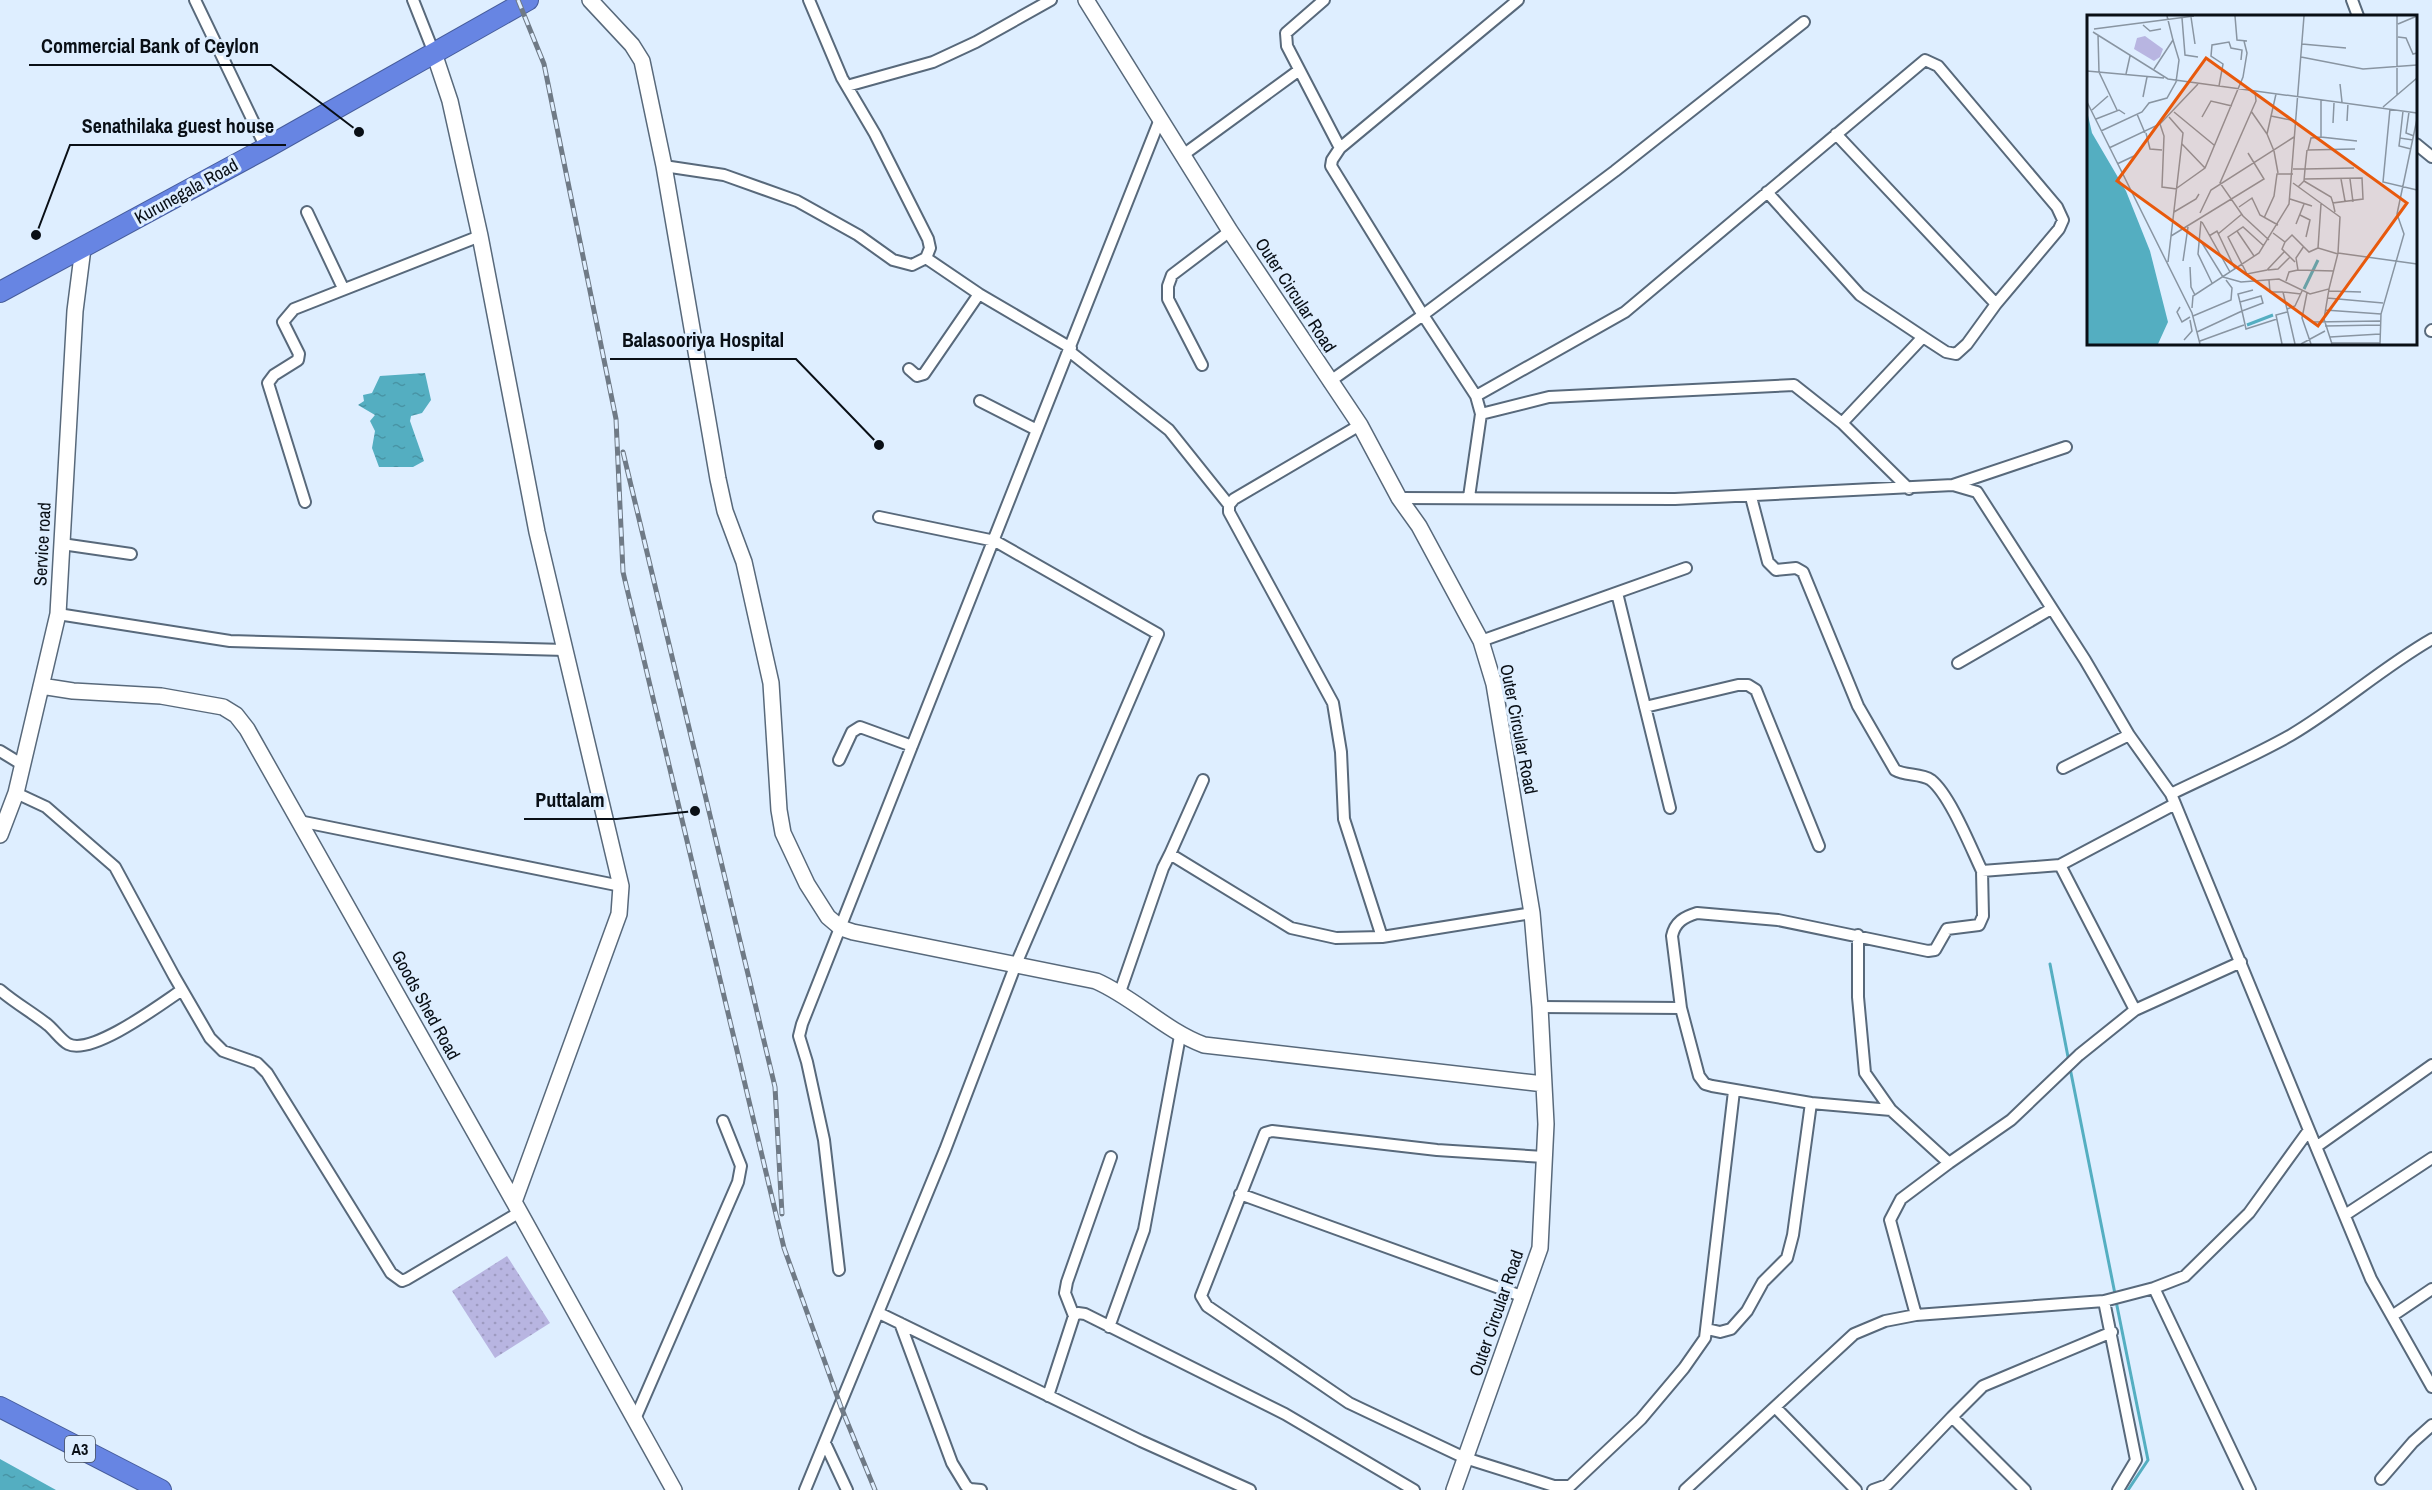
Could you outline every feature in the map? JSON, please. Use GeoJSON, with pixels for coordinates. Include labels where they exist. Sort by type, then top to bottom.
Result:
{"type":"FeatureCollection","features":[{"type":"Feature","properties":{"kind":"highway","name":"Kurunegala Road"},"geometry":{"type":"LineString","coordinates":[[0,292],[266,148],[528,0]]}},
{"type":"Feature","properties":{"kind":"highway","name":"A3"},"geometry":{"type":"LineString","coordinates":[[0,1407],[161,1490]]}},
{"type":"Feature","properties":{"kind":"street"},"geometry":{"type":"LineString","coordinates":[[195,0],[266,148]]}},
{"type":"Feature","properties":{"kind":"street"},"geometry":{"type":"LineString","coordinates":[[16,793],[46,807],[115,867],[210,1038],[223,1051],[257,1063],[267,1073],[396,1278],[402,1281],[407,1279],[517,1207],[619,914],[621,886],[537,532],[480,236],[450,101],[413,0]]}},
{"type":"Feature","properties":{"kind":"street"},"geometry":{"type":"LineString","coordinates":[[590,0],[632,45],[642,61],[664,166],[718,479],[725,512],[744,562],[771,683],[779,810],[783,833],[807,884],[828,917],[841,928],[853,932],[1096,981],[1120,992],[1180,1036],[1204,1045],[1544,1083]]}},
{"type":"Feature","properties":{"kind":"street"},"geometry":{"type":"LineString","coordinates":[[664,166],[724,175],[797,201],[858,235],[893,260],[912,265],[926,258],[930,248],[928,239],[875,134],[847,86],[809,0]]}},
{"type":"Feature","properties":{"kind":"street"},"geometry":{"type":"LineString","coordinates":[[847,86],[933,62],[976,42],[1051,0]]}},
{"type":"Feature","properties":{"kind":"street","name":"Outer Circular Road"},"geometry":{"type":"LineString","coordinates":[[1086,0],[1230,231],[1329,382],[1360,425],[1399,498],[1419,526],[1480,641],[1494,684],[1532,913],[1540,1007],[1546,1124],[1540,1248],[1454,1490]]}},
{"type":"Feature","properties":{"kind":"street"},"geometry":{"type":"LineString","coordinates":[[1324,0],[1286,33],[1287,46],[1340,148]]}},
{"type":"Feature","properties":{"kind":"street"},"geometry":{"type":"LineString","coordinates":[[1469,497],[1481,414],[1476,396],[1331,166],[1340,148],[1518,0]]}},
{"type":"Feature","properties":{"kind":"street"},"geometry":{"type":"LineString","coordinates":[[2352,0],[2358,15]]}},
{"type":"Feature","properties":{"kind":"street"},"geometry":{"type":"LineString","coordinates":[[1329,382],[1423,315],[1615,171],[1804,22]]}},
{"type":"Feature","properties":{"kind":"street"},"geometry":{"type":"LineString","coordinates":[[1476,396],[1625,312],[1767,192],[1836,134],[1925,60],[1938,66],[2057,207],[2063,220],[2059,229],[1996,304],[1967,344],[1956,354],[1946,352],[1860,295],[1767,192]]}},
{"type":"Feature","properties":{"kind":"street"},"geometry":{"type":"LineString","coordinates":[[1183,155],[1298,71]]}},
{"type":"Feature","properties":{"kind":"street"},"geometry":{"type":"LineString","coordinates":[[839,1270],[824,1140],[799,1036],[1160,118]]}},
{"type":"Feature","properties":{"kind":"street"},"geometry":{"type":"LineString","coordinates":[[1836,134],[1996,304]]}},
{"type":"Feature","properties":{"kind":"street"},"geometry":{"type":"LineString","coordinates":[[2417,146],[2432,157]]}},
{"type":"Feature","properties":{"kind":"street"},"geometry":{"type":"LineString","coordinates":[[307,212],[343,288]]}},
{"type":"Feature","properties":{"kind":"street"},"geometry":{"type":"LineString","coordinates":[[1202,365],[1168,299],[1168,286],[1172,275],[1230,231]]}},
{"type":"Feature","properties":{"kind":"street"},"geometry":{"type":"LineString","coordinates":[[305,502],[268,383],[274,375],[298,360],[299,354],[283,322],[285,318],[294,309],[343,288],[480,236]]}},
{"type":"Feature","properties":{"kind":"street","name":"Service road"},"geometry":{"type":"LineString","coordinates":[[0,835],[16,793],[58,614],[75,311],[83,248]]}},
{"type":"Feature","properties":{"kind":"street"},"geometry":{"type":"LineString","coordinates":[[926,258],[979,294],[1070,350],[1168,430],[1229,505],[1229,512],[1333,703],[1341,752],[1344,819],[1382,937]]}},
{"type":"Feature","properties":{"kind":"street"},"geometry":{"type":"LineString","coordinates":[[909,369],[917,376],[924,374],[979,294]]}},
{"type":"Feature","properties":{"kind":"street"},"geometry":{"type":"LineString","coordinates":[[1842,423],[1923,337]]}},
{"type":"Feature","properties":{"kind":"street"},"geometry":{"type":"LineString","coordinates":[[1481,414],[1549,398],[1794,385],[1842,423],[1910,489]]}},
{"type":"Feature","properties":{"kind":"street"},"geometry":{"type":"LineString","coordinates":[[980,401],[1037,430]]}},
{"type":"Feature","properties":{"kind":"street"},"geometry":{"type":"LineString","coordinates":[[1229,505],[1234,499],[1360,425]]}},
{"type":"Feature","properties":{"kind":"street"},"geometry":{"type":"LineString","coordinates":[[1399,498],[1664,499],[1910,489],[1953,485],[2066,447]]}},
{"type":"Feature","properties":{"kind":"street"},"geometry":{"type":"LineString","coordinates":[[1953,485],[1977,492],[2085,660],[2129,735],[2173,799],[2371,1279],[2432,1387]]}},
{"type":"Feature","properties":{"kind":"street"},"geometry":{"type":"LineString","coordinates":[[1751,497],[1768,562],[1776,570],[1796,568],[1803,572],[1858,706],[1895,770],[1929,778],[1940,790],[1982,871],[1983,916],[1979,925],[1947,929],[1935,950],[1928,951],[1778,920],[1697,913],[1687,916],[1674,927],[1672,936],[1682,1008],[1700,1076],[1706,1084],[1734,1091],[1811,1103],[1891,1110]]}},
{"type":"Feature","properties":{"kind":"street"},"geometry":{"type":"LineString","coordinates":[[805,1490],[945,1150],[1016,964],[1158,634],[995,541],[879,516]]}},
{"type":"Feature","properties":{"kind":"street"},"geometry":{"type":"LineString","coordinates":[[62,544],[131,554]]}},
{"type":"Feature","properties":{"kind":"street"},"geometry":{"type":"LineString","coordinates":[[1480,641],[1686,568]]}},
{"type":"Feature","properties":{"kind":"street"},"geometry":{"type":"LineString","coordinates":[[1617,593],[1670,808]]}},
{"type":"Feature","properties":{"kind":"street"},"geometry":{"type":"LineString","coordinates":[[1958,663],[2051,609]]}},
{"type":"Feature","properties":{"kind":"street"},"geometry":{"type":"LineString","coordinates":[[58,614],[230,641],[566,651]]}},
{"type":"Feature","properties":{"kind":"street"},"geometry":{"type":"LineString","coordinates":[[1982,871],[2060,865],[2173,799],[2291,735],[2358,691],[2407,653],[2432,639]]}},
{"type":"Feature","properties":{"kind":"street"},"geometry":{"type":"LineString","coordinates":[[1645,707],[1738,685],[1748,685],[1756,690],[1820,846]]}},
{"type":"Feature","properties":{"kind":"street","name":"Goods Shed Road"},"geometry":{"type":"LineString","coordinates":[[41,686],[73,691],[161,696],[223,706],[236,715],[247,729],[299,821],[674,1490]]}},
{"type":"Feature","properties":{"kind":"street"},"geometry":{"type":"LineString","coordinates":[[838,760],[852,732],[860,727],[912,746]]}},
{"type":"Feature","properties":{"kind":"street"},"geometry":{"type":"LineString","coordinates":[[2063,768],[2129,735]]}},
{"type":"Feature","properties":{"kind":"street"},"geometry":{"type":"LineString","coordinates":[[0,751],[23,765]]}},
{"type":"Feature","properties":{"kind":"street"},"geometry":{"type":"LineString","coordinates":[[1120,992],[1163,868],[1203,780]]}},
{"type":"Feature","properties":{"kind":"street"},"geometry":{"type":"LineString","coordinates":[[299,821],[621,886]]}},
{"type":"Feature","properties":{"kind":"street"},"geometry":{"type":"LineString","coordinates":[[1170,854],[1290,928],[1336,938],[1382,937],[1532,913]]}},
{"type":"Feature","properties":{"kind":"street"},"geometry":{"type":"LineString","coordinates":[[2060,865],[2134,1010]]}},
{"type":"Feature","properties":{"kind":"street"},"geometry":{"type":"LineString","coordinates":[[1858,935],[1858,997],[1865,1073],[1891,1110],[1949,1163]]}},
{"type":"Feature","properties":{"kind":"street"},"geometry":{"type":"LineString","coordinates":[[1916,1315],[1890,1220],[1901,1199],[2011,1120],[2079,1055],[2134,1010],[2241,962]]}},
{"type":"Feature","properties":{"kind":"street"},"geometry":{"type":"LineString","coordinates":[[0,990],[48,1025],[68,1044],[80,1047],[121,1029],[182,990]]}},
{"type":"Feature","properties":{"kind":"street"},"geometry":{"type":"LineString","coordinates":[[1540,1007],[1682,1008]]}},
{"type":"Feature","properties":{"kind":"street"},"geometry":{"type":"LineString","coordinates":[[1109,1327],[1144,1230],[1180,1036]]}},
{"type":"Feature","properties":{"kind":"street"},"geometry":{"type":"LineString","coordinates":[[2316,1147],[2432,1065]]}},
{"type":"Feature","properties":{"kind":"street"},"geometry":{"type":"LineString","coordinates":[[1544,1157],[1437,1150],[1272,1131],[1264,1132],[1201,1296],[1204,1302],[1349,1403],[1466,1458],[1554,1486],[1570,1486],[1641,1419],[1706,1338],[1734,1091]]}},
{"type":"Feature","properties":{"kind":"street"},"geometry":{"type":"LineString","coordinates":[[1707,1329],[1720,1332],[1731,1329],[1747,1311],[1763,1282],[1787,1258],[1793,1235],[1811,1103]]}},
{"type":"Feature","properties":{"kind":"street"},"geometry":{"type":"LineString","coordinates":[[635,1419],[738,1182],[741,1166],[723,1122]]}},
{"type":"Feature","properties":{"kind":"street"},"geometry":{"type":"LineString","coordinates":[[1686,1490],[1854,1334],[1885,1321],[1916,1315],[2113,1299],[2154,1288],[2185,1276],[2249,1213],[2309,1131]]}},
{"type":"Feature","properties":{"kind":"street"},"geometry":{"type":"LineString","coordinates":[[1048,1396],[1074,1316],[1065,1293],[1067,1282],[1111,1157]]}},
{"type":"Feature","properties":{"kind":"street"},"geometry":{"type":"LineString","coordinates":[[2344,1215],[2432,1158]]}},
{"type":"Feature","properties":{"kind":"street"},"geometry":{"type":"LineString","coordinates":[[1240,1194],[1524,1297]]}},
{"type":"Feature","properties":{"kind":"street"},"geometry":{"type":"LineString","coordinates":[[2154,1288],[2250,1490]]}},
{"type":"Feature","properties":{"kind":"street"},"geometry":{"type":"LineString","coordinates":[[2392,1316],[2432,1289]]}},
{"type":"Feature","properties":{"kind":"street"},"geometry":{"type":"LineString","coordinates":[[2113,1299],[2112,1332],[2136,1460],[2118,1490]]}},
{"type":"Feature","properties":{"kind":"street"},"geometry":{"type":"LineString","coordinates":[[879,1313],[1141,1441],[1251,1490]]}},
{"type":"Feature","properties":{"kind":"street"},"geometry":{"type":"LineString","coordinates":[[1074,1316],[1078,1313],[1084,1314],[1285,1414],[1414,1490]]}},
{"type":"Feature","properties":{"kind":"street"},"geometry":{"type":"LineString","coordinates":[[900,1323],[952,1462],[966,1486],[970,1489],[981,1490]]}},
{"type":"Feature","properties":{"kind":"street"},"geometry":{"type":"LineString","coordinates":[[1873,1490],[1887,1485],[1983,1386],[2112,1332]]}},
{"type":"Feature","properties":{"kind":"street"},"geometry":{"type":"LineString","coordinates":[[1775,1407],[1856,1490]]}},
{"type":"Feature","properties":{"kind":"street"},"geometry":{"type":"LineString","coordinates":[[1952,1417],[2025,1490]]}},
{"type":"Feature","properties":{"kind":"street"},"geometry":{"type":"LineString","coordinates":[[2381,1479],[2413,1442],[2432,1425]]}},
{"type":"Feature","properties":{"kind":"street"},"geometry":{"type":"LineString","coordinates":[[825,1443],[848,1490]]}},
{"type":"Feature","properties":{"kind":"shaded area"},"geometry":{"type":"Polygon","coordinates":[[[507,1256],[550,1323],[495,1358],[452,1291],[507,1256]]]}},
{"type":"Feature","properties":{"kind":"water"},"geometry":{"type":"Polygon","coordinates":[[[425,373],[431,400],[422,413],[411,416],[410,421],[424,461],[413,467],[379,467],[372,448],[375,431],[370,421],[375,415],[358,405],[364,401],[363,395],[372,393],[380,376],[425,373]]]}},
{"type":"Feature","properties":{"kind":"water"},"geometry":{"type":"Polygon","coordinates":[[[0,1459],[56,1490],[0,1490],[0,1459]]]}},
{"type":"Feature","properties":{"kind":"waterway"},"geometry":{"type":"LineString","coordinates":[[2050,964],[2069,1062]]}},
{"type":"Feature","properties":{"kind":"waterway"},"geometry":{"type":"LineString","coordinates":[[2070,1068],[2115,1294]]}},
{"type":"Feature","properties":{"kind":"waterway"},"geometry":{"type":"LineString","coordinates":[[2116,1301],[2148,1460],[2128,1490]]}},
{"type":"Feature","properties":{"kind":"railway"},"geometry":{"type":"LineString","coordinates":[[518,0],[544,64],[616,419],[623,572],[784,1248],[841,1407],[875,1490]]}},
{"type":"Feature","properties":{"kind":"railway"},"geometry":{"type":"LineString","coordinates":[[623,452],[775,1087],[782,1214]]}},
{"type":"Feature","properties":{"kind":"place","name":"Commercial Bank of Ceylon"},"geometry":{"type":"Point","coordinates":[359,132]}},
{"type":"Feature","properties":{"kind":"place","name":"Senathilaka guest house"},"geometry":{"type":"Point","coordinates":[36,235]}},
{"type":"Feature","properties":{"kind":"place","name":"Balasooriya Hospital"},"geometry":{"type":"Point","coordinates":[879,445]}},
{"type":"Feature","properties":{"kind":"place","name":"Puttalam"},"geometry":{"type":"Point","coordinates":[695,811]}}]}
